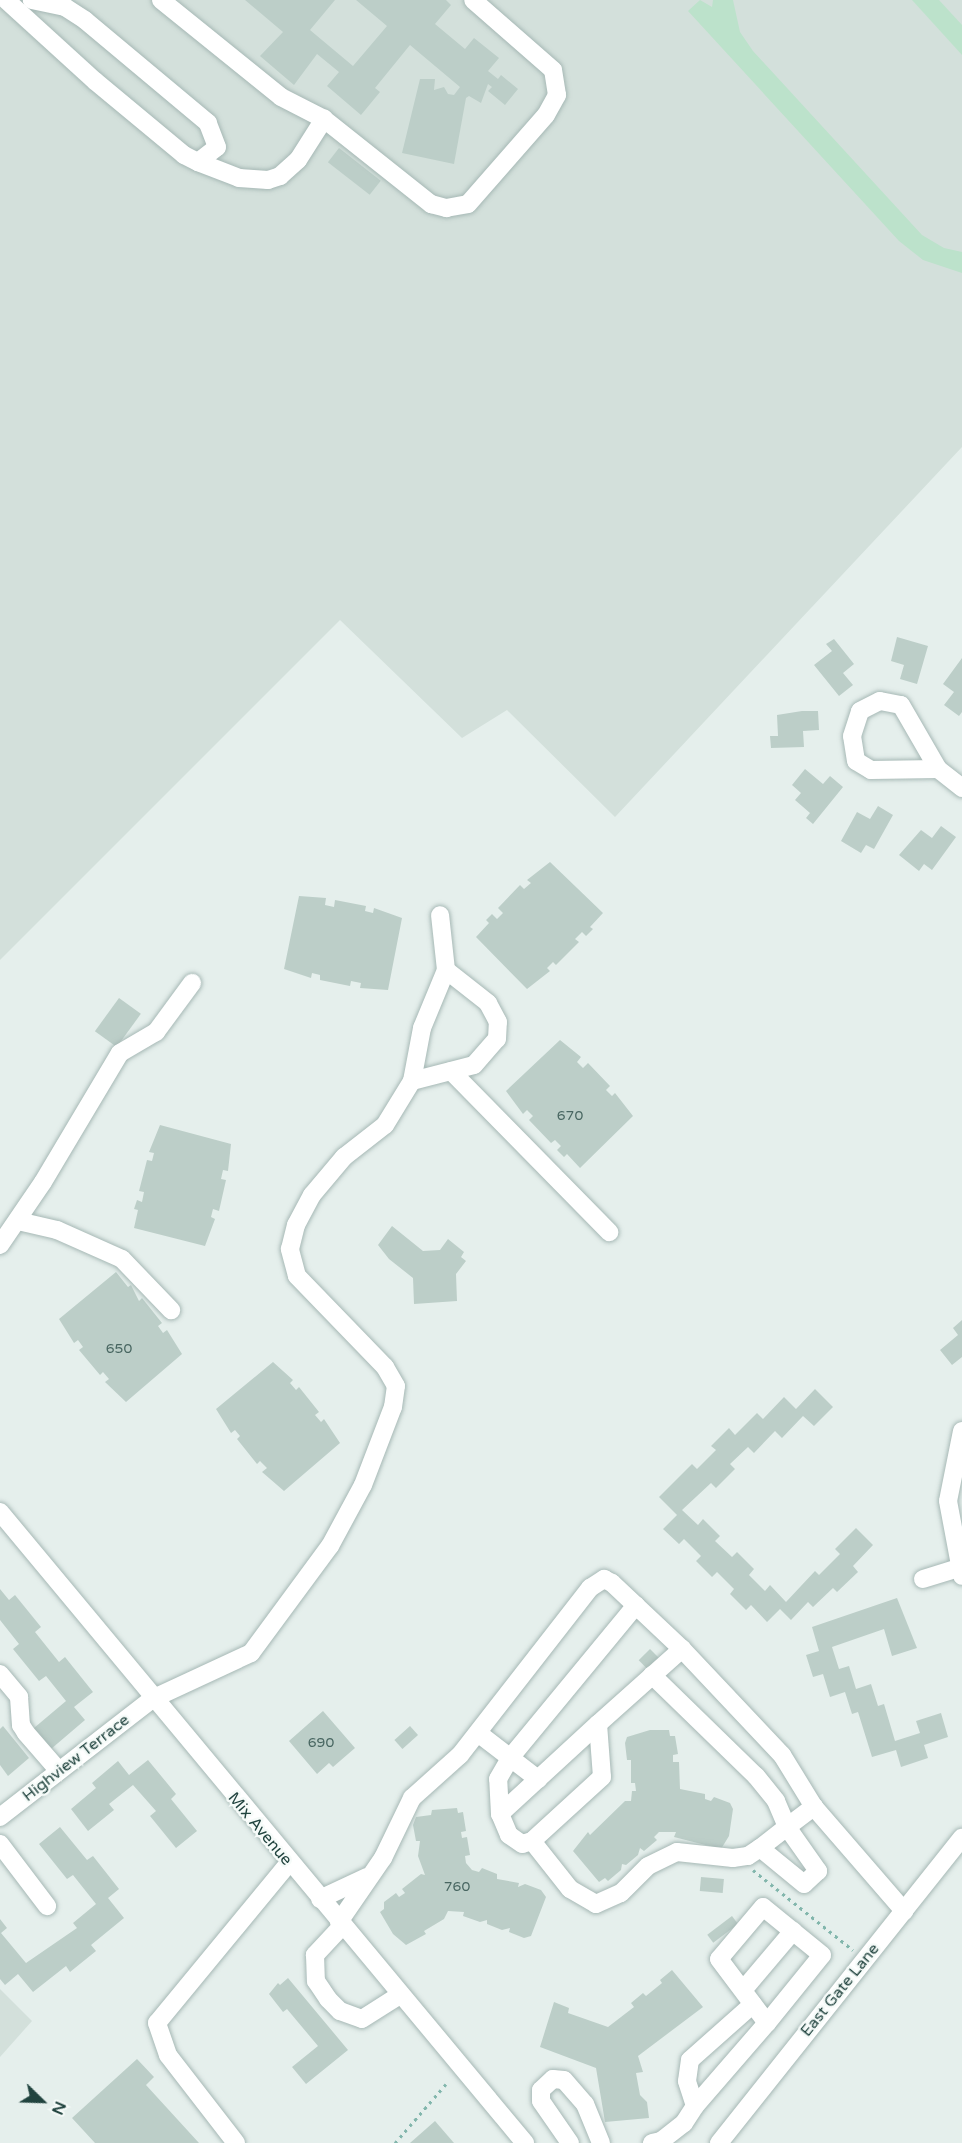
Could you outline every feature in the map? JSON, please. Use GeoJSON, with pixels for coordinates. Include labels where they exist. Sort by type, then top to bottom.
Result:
{"type":"FeatureCollection","features":[{"type":"Feature","properties":{"kind":"street"},"geometry":{"type":"LineString","coordinates":[[6,0],[95,81],[198,162],[238,178],[268,180],[280,176],[298,160],[324,119]]}},
{"type":"Feature","properties":{"kind":"street"},"geometry":{"type":"LineString","coordinates":[[32,0],[65,7],[76,13],[208,123],[217,147],[198,162]]}},
{"type":"Feature","properties":{"kind":"street"},"geometry":{"type":"LineString","coordinates":[[161,0],[281,97],[324,119],[431,204],[453,208],[468,204],[546,115],[558,85],[557,76],[542,59],[473,0]]}},
{"type":"Feature","properties":{"kind":"street"},"geometry":{"type":"LineString","coordinates":[[938,769],[871,770],[856,761],[852,735],[860,711],[880,701],[902,705],[938,769],[962,788]]}},
{"type":"Feature","properties":{"kind":"street"},"geometry":{"type":"LineString","coordinates":[[440,915],[446,970],[422,1028],[412,1081],[474,1065],[497,1040],[498,1022],[488,1003],[446,970]]}},
{"type":"Feature","properties":{"kind":"street"},"geometry":{"type":"LineString","coordinates":[[0,1245],[18,1221],[120,1053],[156,1032],[192,983]]}},
{"type":"Feature","properties":{"kind":"street"},"geometry":{"type":"LineString","coordinates":[[451,1071],[609,1232]]}},
{"type":"Feature","properties":{"kind":"street","name":"Highview Terrace"},"geometry":{"type":"LineString","coordinates":[[2,1810],[59,1771],[152,1699],[251,1653],[330,1546],[367,1476],[393,1407],[396,1386],[385,1367],[297,1276],[290,1249],[296,1225],[312,1195],[345,1157],[385,1125],[412,1081]]}},
{"type":"Feature","properties":{"kind":"street"},"geometry":{"type":"LineString","coordinates":[[18,1221],[57,1230],[122,1260],[171,1310]]}},
{"type":"Feature","properties":{"kind":"street"},"geometry":{"type":"LineString","coordinates":[[923,1579],[961,1570],[948,1501],[962,1431]]}},
{"type":"Feature","properties":{"kind":"street","name":"Mix Avenue"},"geometry":{"type":"LineString","coordinates":[[0,1512],[152,1699],[525,2143]]}},
{"type":"Feature","properties":{"kind":"street"},"geometry":{"type":"LineString","coordinates":[[400,1995],[362,2019],[340,2011],[328,1999],[316,1981],[315,1955],[341,1924],[368,1876],[391,1843],[412,1798],[460,1755],[597,1581],[612,1583],[682,1648],[782,1755],[814,1807],[904,1911]]}},
{"type":"Feature","properties":{"kind":"street"},"geometry":{"type":"LineString","coordinates":[[598,1724],[602,1777],[532,1841],[522,1844],[509,1835],[500,1814],[498,1779],[510,1758],[636,1605]]}},
{"type":"Feature","properties":{"kind":"street"},"geometry":{"type":"LineString","coordinates":[[500,1814],[682,1648]]}},
{"type":"Feature","properties":{"kind":"street"},"geometry":{"type":"LineString","coordinates":[[0,1674],[19,1697],[21,1725],[59,1771]]}},
{"type":"Feature","properties":{"kind":"street"},"geometry":{"type":"LineString","coordinates":[[532,1841],[570,1889],[596,1904],[621,1893],[648,1866],[677,1852],[752,1852],[804,1884],[818,1871],[787,1827],[776,1801],[756,1776],[652,1675]]}},
{"type":"Feature","properties":{"kind":"street"},"geometry":{"type":"LineString","coordinates":[[478,1733],[538,1779]]}},
{"type":"Feature","properties":{"kind":"street"},"geometry":{"type":"LineString","coordinates":[[752,1852],[814,1807]]}},
{"type":"Feature","properties":{"kind":"street","name":"East Gate Lane"},"geometry":{"type":"LineString","coordinates":[[719,2143],[962,1838]]}},
{"type":"Feature","properties":{"kind":"street"},"geometry":{"type":"LineString","coordinates":[[0,1844],[47,1906]]}},
{"type":"Feature","properties":{"kind":"street"},"geometry":{"type":"LineString","coordinates":[[236,2143],[168,2055],[157,2023],[289,1863]]}},
{"type":"Feature","properties":{"kind":"street"},"geometry":{"type":"LineString","coordinates":[[320,1899],[368,1876]]}},
{"type":"Feature","properties":{"kind":"street"},"geometry":{"type":"LineString","coordinates":[[651,2143],[673,2134],[767,2023],[822,1955],[763,1907],[719,1959],[767,2023]]}},
{"type":"Feature","properties":{"kind":"street"},"geometry":{"type":"LineString","coordinates":[[695,2106],[687,2081],[690,2060],[749,1997],[793,1931]]}},
{"type":"Feature","properties":{"kind":"street"},"geometry":{"type":"LineString","coordinates":[[570,2143],[541,2101],[541,2091],[554,2079],[564,2080],[585,2104],[601,2143]]}},
{"type":"Feature","properties":{"kind":"path"},"geometry":{"type":"LineString","coordinates":[[752,1852],[747,1865],[797,1908],[817,1919],[856,1954]]}},
{"type":"Feature","properties":{"kind":"path"},"geometry":{"type":"LineString","coordinates":[[395,2143],[446,2084]]}},
{"type":"Feature","properties":{"kind":"shaded area"},"geometry":{"type":"Polygon","coordinates":[[[0,0],[962,0],[962,447],[615,817],[507,710],[462,738],[340,620],[0,960],[0,0]]]}},
{"type":"Feature","properties":{"kind":"shaded area"},"geometry":{"type":"Polygon","coordinates":[[[0,1989],[32,2021],[0,2057],[0,1989]]]}},
{"type":"Feature","properties":{"kind":"green space"},"geometry":{"type":"Polygon","coordinates":[[[700,0],[712,7],[713,0],[733,0],[740,32],[753,51],[922,235],[944,248],[962,252],[962,273],[923,260],[899,241],[688,11],[700,0]]]}},
{"type":"Feature","properties":{"kind":"green space"},"geometry":{"type":"Polygon","coordinates":[[[912,0],[939,0],[962,25],[962,55],[912,0]]]}},
{"type":"Feature","properties":{"kind":"building"},"geometry":{"type":"Polygon","coordinates":[[[245,0],[335,0],[310,30],[353,66],[387,26],[356,0],[446,0],[451,5],[435,24],[465,49],[474,38],[499,58],[488,71],[498,79],[501,75],[518,89],[505,105],[488,91],[492,87],[488,84],[481,103],[469,96],[466,98],[454,164],[402,153],[420,79],[435,79],[434,90],[444,87],[448,94],[454,95],[460,87],[410,45],[375,88],[380,92],[361,115],[327,86],[339,72],[317,54],[294,85],[260,56],[283,32],[245,0]]]}},
{"type":"Feature","properties":{"kind":"building"},"geometry":{"type":"Polygon","coordinates":[[[339,148],[381,181],[370,195],[328,162],[339,148]]]}},
{"type":"Feature","properties":{"kind":"building"},"geometry":{"type":"Polygon","coordinates":[[[897,637],[928,646],[917,684],[900,679],[904,665],[891,661],[897,637]]]}},
{"type":"Feature","properties":{"kind":"building"},"geometry":{"type":"Polygon","coordinates":[[[834,639],[854,664],[843,673],[853,685],[839,696],[814,665],[832,651],[826,644],[834,639]]]}},
{"type":"Feature","properties":{"kind":"building"},"geometry":{"type":"Polygon","coordinates":[[[962,658],[962,712],[959,716],[944,705],[954,692],[943,684],[962,658]]]}},
{"type":"Feature","properties":{"kind":"building"},"geometry":{"type":"Polygon","coordinates":[[[818,711],[819,730],[803,731],[804,747],[771,748],[770,736],[778,736],[777,715],[818,711]]]}},
{"type":"Feature","properties":{"kind":"building"},"geometry":{"type":"Polygon","coordinates":[[[805,769],[823,784],[830,776],[843,787],[813,824],[806,818],[810,813],[795,800],[801,793],[792,785],[805,769]]]}},
{"type":"Feature","properties":{"kind":"building"},"geometry":{"type":"Polygon","coordinates":[[[878,806],[893,815],[874,849],[866,845],[861,853],[841,841],[857,812],[870,819],[878,806]]]}},
{"type":"Feature","properties":{"kind":"building"},"geometry":{"type":"Polygon","coordinates":[[[941,826],[956,837],[932,870],[924,864],[919,871],[899,855],[921,830],[932,838],[941,826]]]}},
{"type":"Feature","properties":{"kind":"building"},"geometry":{"type":"Polygon","coordinates":[[[550,862],[603,913],[590,927],[593,929],[586,936],[582,932],[575,939],[579,942],[556,965],[553,962],[547,968],[550,971],[527,989],[476,937],[489,923],[486,920],[492,914],[497,919],[503,913],[498,908],[520,885],[524,889],[531,883],[527,880],[550,862]]]}},
{"type":"Feature","properties":{"kind":"building"},"geometry":{"type":"Polygon","coordinates":[[[299,896],[326,898],[325,905],[334,907],[335,900],[366,906],[365,911],[373,913],[374,908],[402,918],[388,990],[360,988],[361,983],[351,981],[350,986],[320,980],[320,975],[312,973],[311,978],[284,969],[299,896]]]}},
{"type":"Feature","properties":{"kind":"building"},"geometry":{"type":"Polygon","coordinates":[[[119,998],[141,1014],[117,1047],[95,1031],[119,998]]]}},
{"type":"Feature","properties":{"kind":"building"},"geometry":{"type":"Polygon","coordinates":[[[560,1040],[581,1057],[577,1062],[583,1068],[588,1063],[610,1086],[606,1090],[612,1096],[615,1093],[633,1116],[580,1168],[567,1154],[564,1157],[557,1150],[561,1146],[555,1140],[551,1143],[529,1120],[533,1116],[527,1110],[523,1114],[506,1091],[560,1040]]]}},
{"type":"Feature","properties":{"kind":"building"},"geometry":{"type":"Polygon","coordinates":[[[160,1125],[231,1144],[228,1171],[223,1170],[221,1179],[226,1180],[219,1211],[213,1209],[211,1217],[215,1219],[205,1246],[134,1228],[138,1210],[134,1209],[137,1200],[142,1202],[144,1192],[139,1191],[147,1160],[152,1161],[154,1153],[149,1152],[160,1125]]]}},
{"type":"Feature","properties":{"kind":"building"},"geometry":{"type":"Polygon","coordinates":[[[392,1226],[423,1251],[440,1250],[448,1239],[464,1252],[461,1257],[466,1261],[456,1274],[457,1301],[414,1304],[413,1278],[389,1259],[378,1245],[392,1226]]]}},
{"type":"Feature","properties":{"kind":"building"},"geometry":{"type":"Polygon","coordinates":[[[116,1272],[128,1287],[131,1285],[139,1301],[142,1298],[162,1323],[158,1326],[163,1333],[167,1330],[182,1354],[126,1402],[105,1382],[109,1379],[103,1372],[100,1375],[79,1350],[83,1347],[78,1340],[74,1343],[59,1319],[116,1272]]]}},
{"type":"Feature","properties":{"kind":"building"},"geometry":{"type":"Polygon","coordinates":[[[962,1320],[962,1357],[952,1365],[940,1350],[958,1335],[953,1328],[962,1320]]]}},
{"type":"Feature","properties":{"kind":"building"},"geometry":{"type":"Polygon","coordinates":[[[273,1362],[293,1380],[290,1383],[296,1390],[299,1387],[319,1412],[315,1415],[321,1422],[324,1419],[340,1443],[284,1491],[262,1472],[267,1468],[260,1461],[257,1464],[237,1439],[240,1436],[235,1430],[231,1433],[216,1409],[273,1362]]]}},
{"type":"Feature","properties":{"kind":"building"},"geometry":{"type":"Polygon","coordinates":[[[815,1389],[833,1407],[814,1426],[803,1416],[782,1438],[775,1431],[754,1453],[748,1447],[730,1464],[735,1469],[716,1488],[711,1483],[682,1510],[698,1525],[703,1519],[720,1536],[715,1541],[732,1557],[737,1552],[754,1569],[749,1575],[765,1591],[770,1585],[786,1602],[815,1571],[819,1575],[840,1554],[835,1549],[856,1528],[873,1545],[853,1566],[858,1572],[837,1592],[833,1588],[813,1607],[808,1602],[791,1620],[780,1609],[767,1622],[751,1605],[746,1610],[730,1594],[734,1589],[717,1572],[712,1577],[696,1561],[701,1556],[684,1539],[679,1544],[663,1529],[677,1515],[659,1497],[692,1464],[697,1469],[716,1450],[711,1446],[729,1428],[735,1435],[757,1413],[763,1419],[784,1397],[796,1409],[815,1389]]]}},
{"type":"Feature","properties":{"kind":"building"},"geometry":{"type":"Polygon","coordinates":[[[0,1589],[9,1600],[15,1595],[41,1627],[35,1632],[59,1662],[65,1657],[93,1692],[74,1707],[85,1720],[51,1749],[34,1728],[66,1701],[46,1676],[39,1681],[13,1649],[19,1644],[0,1620],[0,1589]]]}},
{"type":"Feature","properties":{"kind":"building"},"geometry":{"type":"Polygon","coordinates":[[[897,1598],[917,1648],[892,1656],[884,1629],[832,1647],[839,1669],[849,1666],[856,1689],[871,1684],[878,1706],[884,1704],[895,1741],[920,1733],[916,1721],[941,1713],[948,1737],[924,1745],[928,1758],[901,1767],[896,1750],[872,1757],[858,1712],[852,1714],[845,1692],[830,1697],[823,1674],[813,1677],[806,1655],[819,1651],[812,1627],[897,1598]]]}},
{"type":"Feature","properties":{"kind":"building"},"geometry":{"type":"Polygon","coordinates":[[[650,1649],[659,1658],[648,1670],[639,1660],[650,1649]]]}},
{"type":"Feature","properties":{"kind":"building"},"geometry":{"type":"Polygon","coordinates":[[[323,1711],[355,1748],[333,1767],[329,1763],[317,1774],[289,1741],[323,1711]]]}},
{"type":"Feature","properties":{"kind":"building"},"geometry":{"type":"Polygon","coordinates":[[[3,1726],[29,1758],[8,1776],[0,1765],[0,1729],[3,1726]]]}},
{"type":"Feature","properties":{"kind":"building"},"geometry":{"type":"Polygon","coordinates":[[[410,1726],[418,1735],[402,1749],[394,1740],[410,1726]]]}},
{"type":"Feature","properties":{"kind":"building"},"geometry":{"type":"Polygon","coordinates":[[[650,1730],[669,1730],[670,1736],[675,1736],[678,1754],[673,1755],[673,1762],[679,1762],[680,1789],[705,1794],[705,1799],[711,1801],[714,1797],[730,1803],[733,1809],[729,1836],[721,1849],[674,1837],[676,1832],[659,1832],[654,1837],[657,1840],[644,1851],[640,1848],[638,1855],[626,1865],[622,1864],[621,1870],[608,1881],[605,1878],[599,1882],[573,1851],[588,1832],[590,1835],[625,1801],[631,1801],[632,1791],[636,1791],[635,1783],[631,1783],[631,1760],[627,1760],[625,1743],[627,1737],[650,1730]]]}},
{"type":"Feature","properties":{"kind":"building"},"geometry":{"type":"Polygon","coordinates":[[[148,1760],[176,1794],[171,1799],[197,1831],[176,1848],[150,1816],[156,1811],[133,1785],[109,1804],[114,1810],[88,1831],[71,1809],[96,1788],[92,1783],[118,1761],[129,1775],[148,1760]]]}},
{"type":"Feature","properties":{"kind":"building"},"geometry":{"type":"Polygon","coordinates":[[[457,1808],[458,1813],[463,1812],[466,1831],[461,1832],[462,1838],[467,1837],[470,1855],[465,1856],[466,1863],[472,1870],[479,1872],[482,1868],[497,1874],[497,1879],[519,1883],[518,1887],[525,1884],[541,1890],[546,1897],[531,1936],[524,1938],[509,1932],[510,1928],[502,1930],[487,1924],[487,1920],[480,1922],[463,1916],[464,1912],[448,1911],[444,1919],[424,1931],[426,1934],[406,1945],[393,1934],[380,1912],[384,1909],[384,1902],[396,1893],[399,1897],[405,1893],[402,1889],[421,1874],[425,1875],[418,1856],[420,1841],[416,1841],[413,1825],[416,1817],[431,1815],[432,1810],[457,1808]]]}},
{"type":"Feature","properties":{"kind":"building"},"geometry":{"type":"Polygon","coordinates":[[[60,1827],[87,1860],[93,1856],[119,1889],[108,1898],[124,1918],[91,1945],[96,1951],[70,1972],[66,1966],[33,1992],[18,1974],[5,1985],[0,1979],[0,1919],[7,1928],[1,1933],[26,1963],[77,1928],[73,1923],[96,1904],[73,1875],[67,1879],[39,1844],[60,1827]]]}},
{"type":"Feature","properties":{"kind":"building"},"geometry":{"type":"Polygon","coordinates":[[[701,1877],[724,1879],[723,1893],[700,1891],[701,1877]]]}},
{"type":"Feature","properties":{"kind":"building"},"geometry":{"type":"Polygon","coordinates":[[[732,1916],[738,1924],[713,1943],[707,1935],[732,1916]]]}},
{"type":"Feature","properties":{"kind":"building"},"geometry":{"type":"Polygon","coordinates":[[[672,1970],[703,2007],[638,2056],[643,2072],[636,2073],[640,2095],[647,2102],[649,2118],[605,2122],[596,2068],[540,2047],[554,2002],[569,2008],[568,2013],[608,2027],[634,2007],[631,2003],[643,1993],[646,1996],[662,1983],[660,1980],[672,1970]]]}},
{"type":"Feature","properties":{"kind":"building"},"geometry":{"type":"Polygon","coordinates":[[[288,1978],[348,2050],[306,2084],[292,2067],[318,2046],[287,2009],[283,2012],[269,1994],[278,1983],[280,1985],[288,1978]]]}},
{"type":"Feature","properties":{"kind":"building"},"geometry":{"type":"Polygon","coordinates":[[[137,2059],[154,2077],[146,2085],[199,2143],[95,2143],[72,2118],[137,2059]]]}},
{"type":"Feature","properties":{"kind":"building"},"geometry":{"type":"Polygon","coordinates":[[[435,2121],[454,2143],[410,2143],[435,2121]]]}}]}
